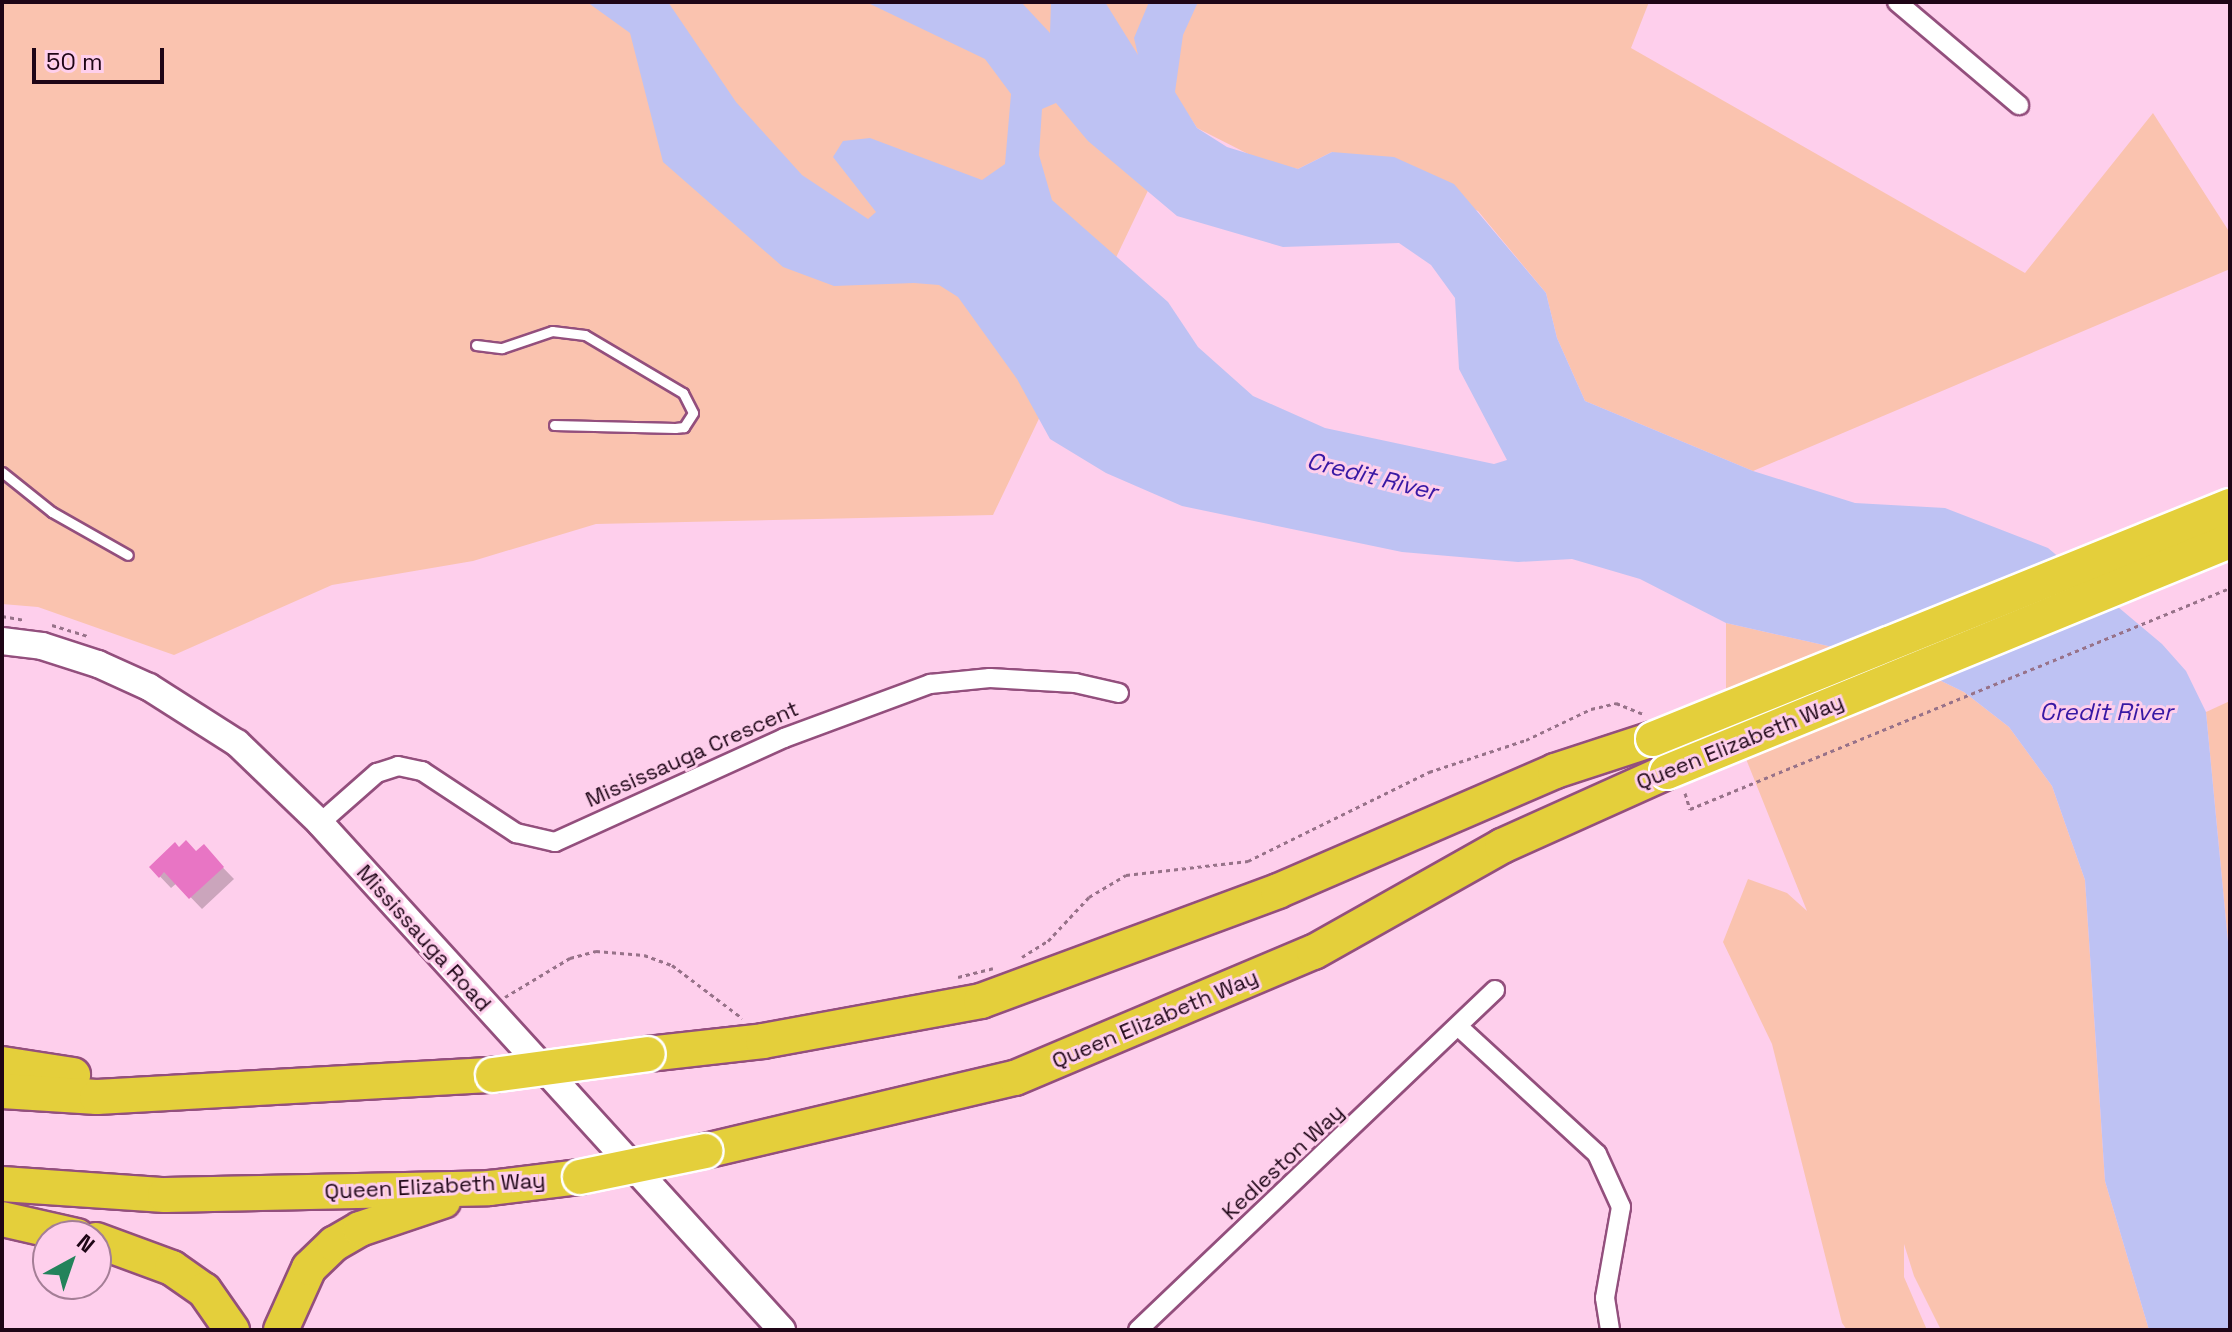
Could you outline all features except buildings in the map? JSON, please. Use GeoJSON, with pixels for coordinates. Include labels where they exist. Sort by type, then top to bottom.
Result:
{"type":"FeatureCollection","features":[{"type":"Feature","properties":{"kind":"highway","name":"Queen Elizabeth Way"},"geometry":{"type":"LineString","coordinates":[[2,1091],[97,1097],[493,1075],[763,1041],[981,1001],[1278,891],[1652,730],[2230,506]]}},
{"type":"Feature","properties":{"kind":"highway","name":"Queen Elizabeth Way"},"geometry":{"type":"LineString","coordinates":[[2,1184],[165,1195],[489,1188],[580,1177],[705,1151],[1015,1078],[1314,952],[1502,846],[1674,777],[2230,541]]}},
{"type":"Feature","properties":{"kind":"highway"},"geometry":{"type":"LineString","coordinates":[[2,1064],[67,1075],[286,1087]]}},
{"type":"Feature","properties":{"kind":"highway"},"geometry":{"type":"LineString","coordinates":[[281,1330],[289,1301],[309,1268],[334,1244],[394,1216],[489,1188]]}},
{"type":"Feature","properties":{"kind":"highway"},"geometry":{"type":"LineString","coordinates":[[2,1219],[32,1226]]}},
{"type":"Feature","properties":{"kind":"highway"},"geometry":{"type":"LineString","coordinates":[[112,1246],[172,1268],[204,1290],[232,1330]]}},
{"type":"Feature","properties":{"kind":"main road","name":"Mississauga Road"},"geometry":{"type":"LineString","coordinates":[[2,641],[70,655],[149,687],[237,743],[320,823],[782,1330]]}},
{"type":"Feature","properties":{"kind":"street"},"geometry":{"type":"LineString","coordinates":[[1897,2],[2019,105]]}},
{"type":"Feature","properties":{"kind":"street","name":"Mississauga Crescent"},"geometry":{"type":"LineString","coordinates":[[320,823],[377,773],[398,766],[422,771],[516,833],[555,842],[784,738],[930,684],[990,678],[1075,683],[1119,693]]}},
{"type":"Feature","properties":{"kind":"street","name":"Kedleston Way"},"geometry":{"type":"LineString","coordinates":[[1138,1330],[1460,1028],[1495,990]]}},
{"type":"Feature","properties":{"kind":"street"},"geometry":{"type":"LineString","coordinates":[[1460,1028],[1597,1154],[1621,1207],[1605,1298],[1610,1330]]}},
{"type":"Feature","properties":{"kind":"lane"},"geometry":{"type":"LineString","coordinates":[[476,345],[502,348],[552,331],[585,335],[683,393],[693,413],[684,427],[675,428],[554,425]]}},
{"type":"Feature","properties":{"kind":"lane"},"geometry":{"type":"LineString","coordinates":[[2,472],[52,512],[128,555]]}},
{"type":"Feature","properties":{"kind":"path"},"geometry":{"type":"LineString","coordinates":[[1674,777],[1690,809],[2230,588]]}},
{"type":"Feature","properties":{"kind":"path"},"geometry":{"type":"LineString","coordinates":[[1016,961],[1048,941],[1089,897],[1126,875],[1248,861],[1429,772],[1526,740],[1591,709],[1616,703],[1638,709],[1652,730]]}},
{"type":"Feature","properties":{"kind":"path"},"geometry":{"type":"LineString","coordinates":[[488,1008],[541,971],[596,951],[644,955],[672,965],[746,1021]]}},
{"type":"Feature","properties":{"kind":"path"},"geometry":{"type":"LineString","coordinates":[[956,978],[1001,965]]}},
{"type":"Feature","properties":{"kind":"shaded area"},"geometry":{"type":"Polygon","coordinates":[[[2,2],[1649,2],[1631,48],[2025,273],[2153,113],[2230,233],[2230,269],[1753,471],[1585,401],[1557,338],[1546,293],[1478,211],[1332,152],[1298,169],[1262,161],[1197,128],[1186,111],[993,515],[596,524],[473,561],[332,585],[174,655],[38,607],[2,604],[2,2]]]}},
{"type":"Feature","properties":{"kind":"shaded area"},"geometry":{"type":"Polygon","coordinates":[[[1726,623],[1904,663],[1964,692],[2009,727],[2052,786],[2085,880],[2105,1181],[2149,1330],[1941,1330],[1914,1276],[1904,1244],[1904,1277],[1927,1330],[1847,1330],[1842,1323],[1772,1044],[1723,942],[1748,879],[1787,893],[1807,911],[1726,709],[1726,623]]]}},
{"type":"Feature","properties":{"kind":"shaded area"},"geometry":{"type":"Polygon","coordinates":[[[2230,701],[2230,963],[2206,712],[2230,701]]]}},
{"type":"Feature","properties":{"kind":"water","name":"Credit River"},"geometry":{"type":"Polygon","coordinates":[[[587,2],[668,2],[736,102],[802,175],[868,219],[876,212],[833,157],[843,141],[870,138],[982,180],[1005,164],[1011,94],[985,59],[866,2],[1021,2],[1050,33],[1051,2],[1105,2],[1138,55],[1134,38],[1149,2],[1198,2],[1183,35],[1175,92],[1197,128],[1227,147],[1298,169],[1332,152],[1394,157],[1454,184],[1546,293],[1557,338],[1585,401],[1753,471],[1855,503],[1945,508],[2048,548],[2162,644],[2186,671],[2206,712],[2230,963],[2230,1330],[2149,1330],[2105,1181],[2085,880],[2052,786],[2009,727],[1964,692],[1904,663],[1726,623],[1640,579],[1572,559],[1518,562],[1402,552],[1182,506],[1106,473],[1050,439],[1017,379],[958,297],[939,285],[834,286],[783,267],[663,162],[630,33],[587,2]],[[1056,103],[1042,109],[1039,155],[1052,200],[1168,302],[1198,347],[1253,396],[1325,428],[1494,464],[1507,460],[1459,369],[1455,298],[1431,265],[1399,243],[1283,247],[1177,216],[1088,141],[1056,103]]]}}]}
